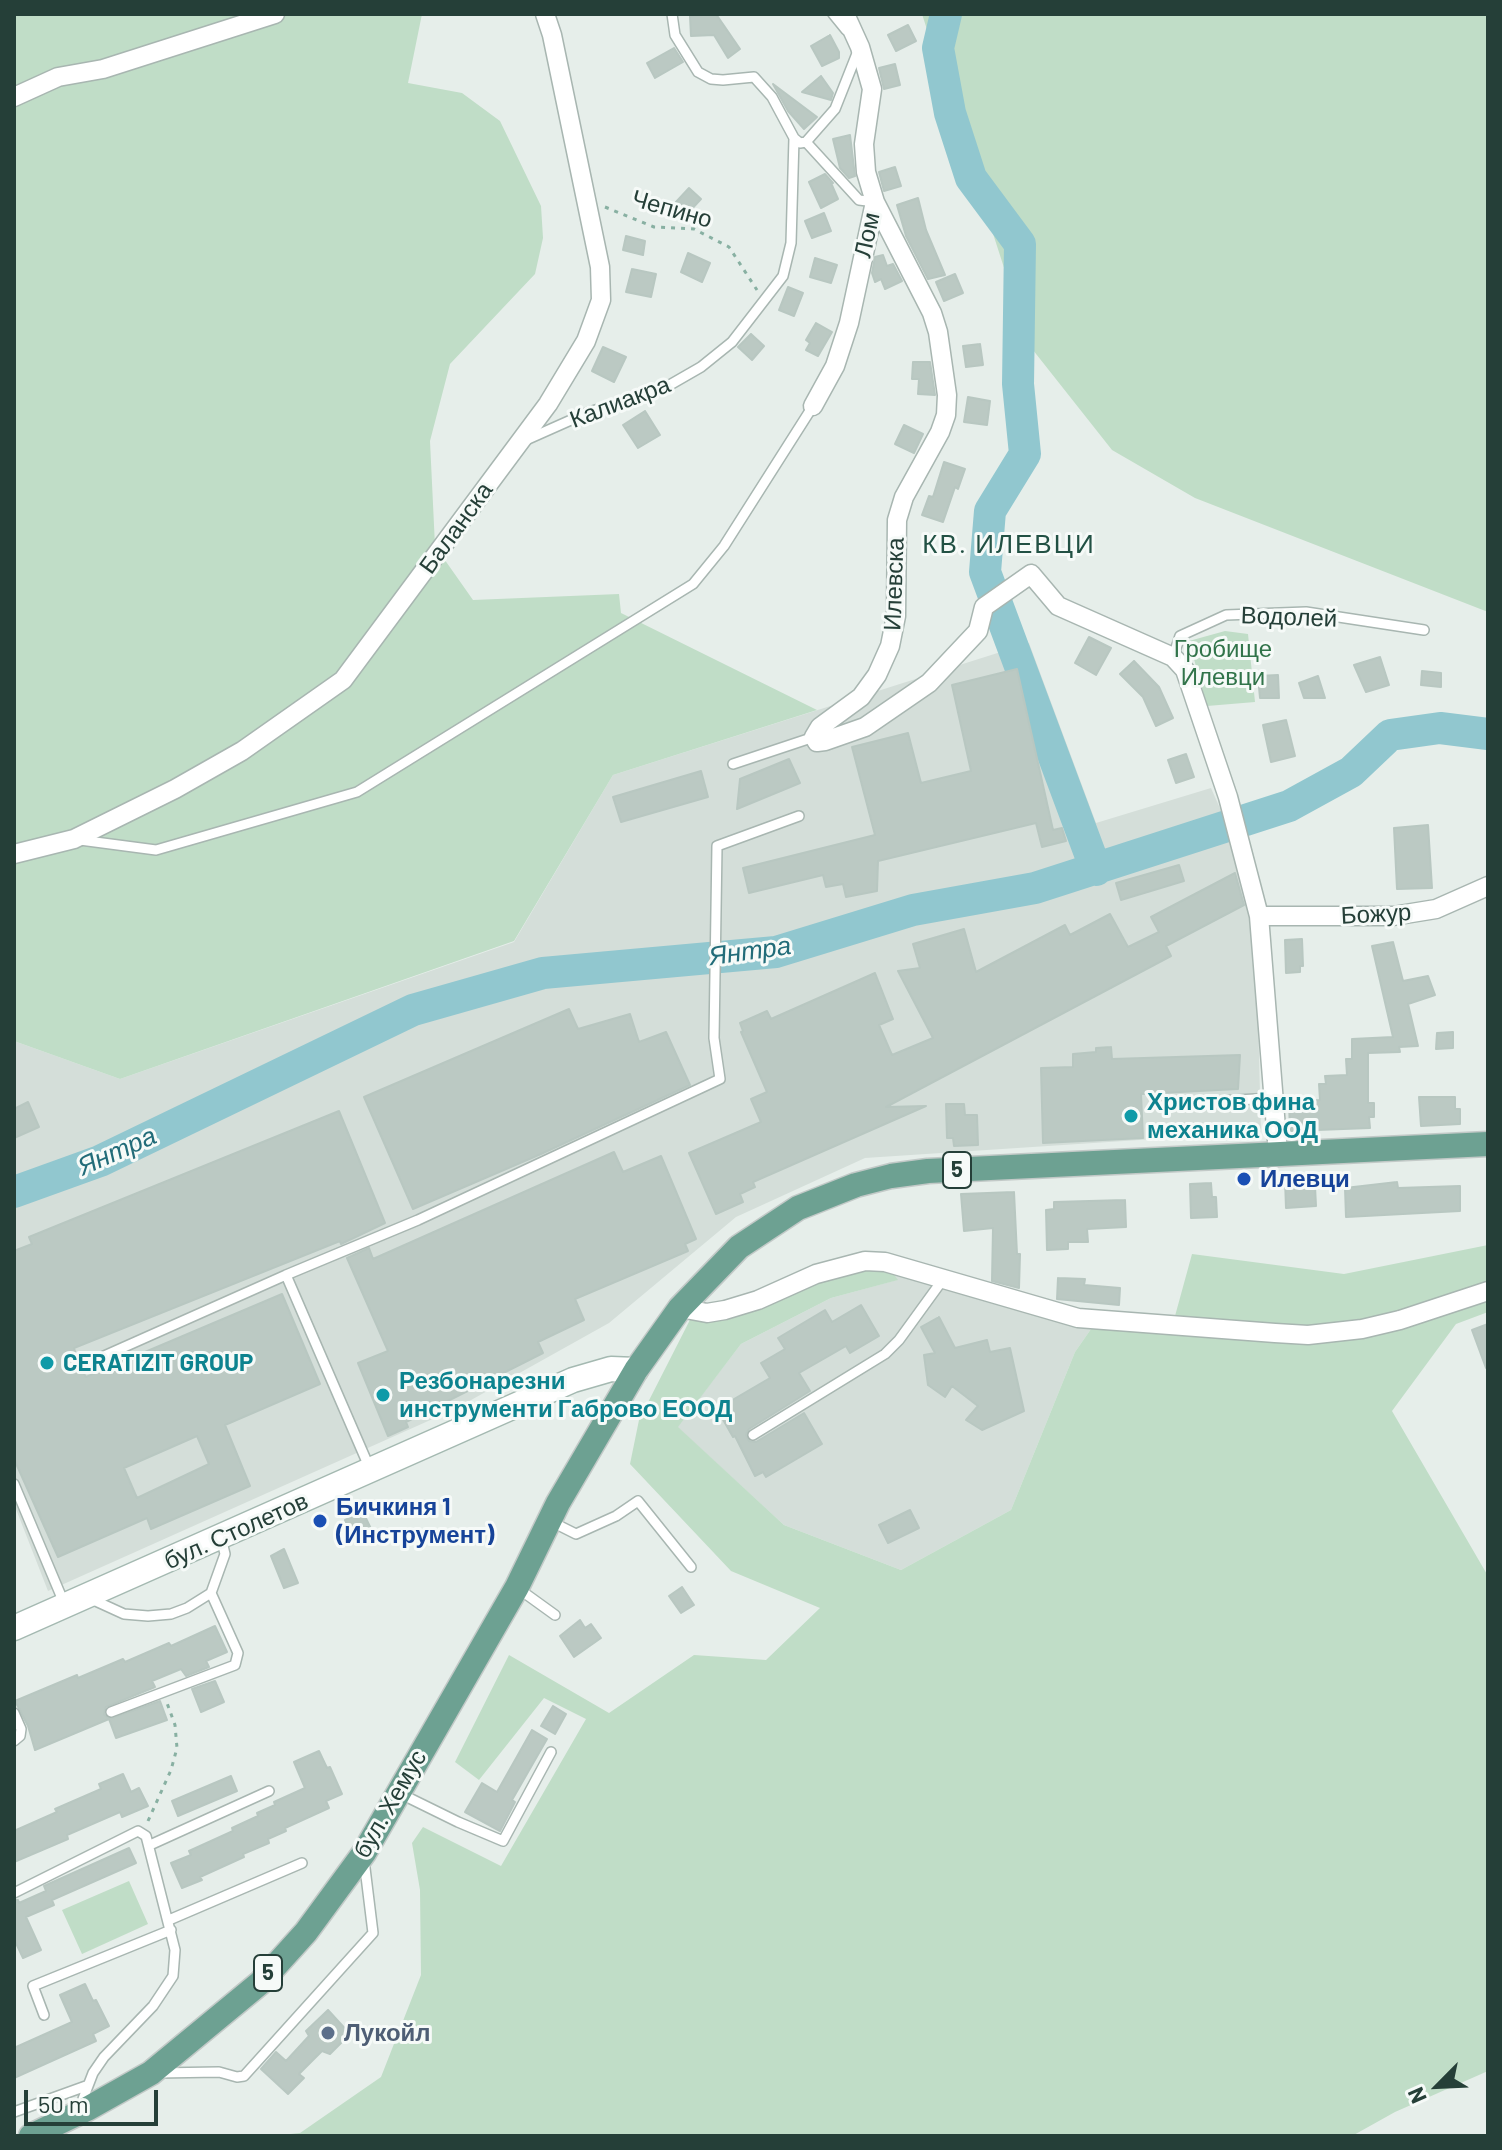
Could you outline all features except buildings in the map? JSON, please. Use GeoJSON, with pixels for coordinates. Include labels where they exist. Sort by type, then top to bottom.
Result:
{"type":"FeatureCollection","features":[{"type":"Feature","properties":{"kind":"main road","name":"5"},"geometry":{"type":"LineString","coordinates":[[636,1370],[680,1308],[739,1247],[798,1208],[856,1185],[928,1171],[1488,1144]]}},
{"type":"Feature","properties":{"kind":"main road","name":"бул. Столетов"},"geometry":{"type":"LineString","coordinates":[[14,1628],[573,1380],[611,1369],[636,1370]]}},
{"type":"Feature","properties":{"kind":"main road","name":"бул. Хемус"},"geometry":{"type":"LineString","coordinates":[[31,2136],[86,2098],[151,2073],[260,1983],[306,1932],[364,1853],[517,1587],[550,1521],[636,1370]]}},
{"type":"Feature","properties":{"kind":"street"},"geometry":{"type":"LineString","coordinates":[[14,97],[58,77],[103,69],[275,14]]}},
{"type":"Feature","properties":{"kind":"street","name":"Баланска"},"geometry":{"type":"LineString","coordinates":[[14,854],[74,839],[175,789],[242,751],[343,680],[548,404],[586,341],[601,300],[600,267],[545,14]]}},
{"type":"Feature","properties":{"kind":"street","name":"Лом"},"geometry":{"type":"LineString","coordinates":[[813,406],[835,366],[849,323],[875,202],[866,172],[864,144],[872,89],[860,47],[845,14]]}},
{"type":"Feature","properties":{"kind":"street","name":"Илевска"},"geometry":{"type":"LineString","coordinates":[[814,737],[820,727],[861,697],[877,675],[890,646],[896,616],[897,520],[904,497],[940,432],[946,415],[947,395],[938,332],[932,313],[875,202]]}},
{"type":"Feature","properties":{"kind":"street"},"geometry":{"type":"LineString","coordinates":[[814,737],[817,742],[825,741],[865,727],[929,683],[978,631],[984,607],[1031,574],[1058,606],[1173,657],[1185,670],[1228,797],[1259,916],[1278,1153]]}},
{"type":"Feature","properties":{"kind":"street","name":"Божур"},"geometry":{"type":"LineString","coordinates":[[1259,916],[1393,916],[1436,909],[1488,886]]}},
{"type":"Feature","properties":{"kind":"street"},"geometry":{"type":"LineString","coordinates":[[680,1308],[707,1313],[725,1310],[758,1300],[816,1274],[865,1261],[885,1262],[1078,1318],[1308,1335],[1362,1329],[1400,1320],[1488,1291]]}},
{"type":"Feature","properties":{"kind":"lane"},"geometry":{"type":"LineString","coordinates":[[672,14],[675,35],[698,72],[711,79],[754,77],[772,97],[794,138],[800,143],[806,142],[835,109],[860,47],[833,14]]}},
{"type":"Feature","properties":{"kind":"lane","name":"Калиакра"},"geometry":{"type":"LineString","coordinates":[[518,443],[589,412],[661,390],[701,367],[732,342],[783,276],[791,243],[794,138]]}},
{"type":"Feature","properties":{"kind":"lane"},"geometry":{"type":"LineString","coordinates":[[806,142],[859,200],[875,202]]}},
{"type":"Feature","properties":{"kind":"lane"},"geometry":{"type":"LineString","coordinates":[[74,839],[156,850],[357,792],[693,584],[724,546],[813,406]]}},
{"type":"Feature","properties":{"kind":"lane","name":"Водолей"},"geometry":{"type":"LineString","coordinates":[[1173,657],[1180,636],[1226,615],[1306,612],[1424,630]]}},
{"type":"Feature","properties":{"kind":"lane"},"geometry":{"type":"LineString","coordinates":[[733,764],[814,737]]}},
{"type":"Feature","properties":{"kind":"lane"},"geometry":{"type":"LineString","coordinates":[[86,1364],[418,1220],[720,1079],[714,1038],[717,846],[799,816]]}},
{"type":"Feature","properties":{"kind":"lane"},"geometry":{"type":"LineString","coordinates":[[1165,1104],[1273,1098]]}},
{"type":"Feature","properties":{"kind":"lane"},"geometry":{"type":"LineString","coordinates":[[286,1275],[370,1469]]}},
{"type":"Feature","properties":{"kind":"lane"},"geometry":{"type":"LineString","coordinates":[[753,1435],[885,1354],[899,1340],[944,1278]]}},
{"type":"Feature","properties":{"kind":"lane"},"geometry":{"type":"LineString","coordinates":[[14,1484],[76,1602],[124,1614],[148,1616],[171,1614],[187,1608],[211,1593],[225,1554],[221,1538]]}},
{"type":"Feature","properties":{"kind":"lane"},"geometry":{"type":"LineString","coordinates":[[550,1521],[576,1534],[616,1516],[638,1501],[691,1567]]}},
{"type":"Feature","properties":{"kind":"lane"},"geometry":{"type":"LineString","coordinates":[[517,1587],[555,1615]]}},
{"type":"Feature","properties":{"kind":"lane"},"geometry":{"type":"LineString","coordinates":[[111,1712],[230,1667],[238,1659],[211,1593]]}},
{"type":"Feature","properties":{"kind":"lane"},"geometry":{"type":"LineString","coordinates":[[14,1713],[21,1729],[20,1736],[14,1741]]}},
{"type":"Feature","properties":{"kind":"lane"},"geometry":{"type":"LineString","coordinates":[[398,1792],[503,1841],[551,1752]]}},
{"type":"Feature","properties":{"kind":"lane"},"geometry":{"type":"LineString","coordinates":[[150,1845],[269,1791]]}},
{"type":"Feature","properties":{"kind":"lane"},"geometry":{"type":"LineString","coordinates":[[14,1893],[138,1831],[143,1832],[150,1845],[176,1961],[173,1976],[153,2006],[104,2057],[86,2098],[14,2112]]}},
{"type":"Feature","properties":{"kind":"lane"},"geometry":{"type":"LineString","coordinates":[[151,2073],[219,2072],[244,2076],[373,1933],[364,1853]]}},
{"type":"Feature","properties":{"kind":"lane"},"geometry":{"type":"LineString","coordinates":[[44,2015],[33,1986],[302,1863]]}},
{"type":"Feature","properties":{"kind":"path","name":"Чепино"},"geometry":{"type":"LineString","coordinates":[[586,200],[654,227],[694,229],[729,247],[755,283],[762,305]]}},
{"type":"Feature","properties":{"kind":"path"},"geometry":{"type":"LineString","coordinates":[[143,1832],[171,1770],[177,1748],[175,1725],[163,1693]]}},
{"type":"Feature","properties":{"kind":"shaded area"},"geometry":{"type":"Polygon","coordinates":[[[1029,643],[1096,823],[1211,788],[1234,840],[1255,903],[1261,1132],[865,1158],[736,1217],[609,1323],[455,1409],[48,1591],[14,1504],[14,1041],[120,1079],[514,942],[613,775],[1029,643]]]}},
{"type":"Feature","properties":{"kind":"shaded area"},"geometry":{"type":"Polygon","coordinates":[[[885,1262],[1103,1321],[1091,1329],[1075,1352],[1011,1510],[901,1570],[784,1525],[677,1427],[741,1344],[831,1298],[897,1280],[885,1262]]]}},
{"type":"Feature","properties":{"kind":"green space"},"geometry":{"type":"Polygon","coordinates":[[[14,14],[422,14],[408,83],[462,93],[500,121],[541,206],[543,238],[535,274],[450,364],[430,441],[435,546],[473,600],[619,594],[621,613],[817,710],[613,775],[514,941],[120,1079],[14,1041],[14,14]]]}},
{"type":"Feature","properties":{"kind":"green space"},"geometry":{"type":"Polygon","coordinates":[[[922,14],[1488,14],[1488,612],[1195,498],[1112,450],[1029,345],[922,14]]]}},
{"type":"Feature","properties":{"kind":"green space","name":"Гробище Илевци"},"geometry":{"type":"Polygon","coordinates":[[[1225,631],[1248,634],[1255,702],[1207,706],[1189,641],[1225,631]]]}},
{"type":"Feature","properties":{"kind":"green space"},"geometry":{"type":"Polygon","coordinates":[[[1488,1245],[1488,1312],[1456,1324],[1392,1411],[1488,1576],[1488,2071],[1395,2112],[1352,2136],[271,2136],[300,2133],[381,2077],[421,1975],[420,1890],[412,1843],[423,1827],[501,1866],[586,1719],[544,1698],[479,1780],[455,1762],[509,1655],[609,1713],[694,1655],[766,1660],[820,1608],[731,1571],[630,1464],[639,1420],[695,1310],[885,1262],[898,1280],[831,1298],[741,1344],[678,1427],[784,1525],[901,1570],[1011,1510],[1075,1352],[1091,1329],[1103,1321],[1172,1327],[1192,1254],[1344,1274],[1488,1245]]]}},
{"type":"Feature","properties":{"kind":"green space"},"geometry":{"type":"Polygon","coordinates":[[[129,1881],[148,1924],[82,1954],[62,1910],[129,1881]]]}},
{"type":"Feature","properties":{"kind":"waterway"},"geometry":{"type":"LineString","coordinates":[[946,14],[938,48],[950,113],[971,178],[1020,244],[1018,384],[1025,454],[990,511],[985,572],[1096,870]]}},
{"type":"Feature","properties":{"kind":"waterway","name":"Янтра"},"geometry":{"type":"LineString","coordinates":[[14,1192],[100,1161],[413,1010],[543,973],[776,952],[913,910],[1035,888],[1289,806],[1351,772],[1390,735],[1440,728],[1488,734]]}},
{"type":"Feature","properties":{"kind":"place","name":"Христов фина механика ООД"},"geometry":{"type":"Point","coordinates":[1131,1116]}},
{"type":"Feature","properties":{"kind":"place","name":"Илевци"},"geometry":{"type":"Point","coordinates":[1244,1179]}},
{"type":"Feature","properties":{"kind":"place","name":"CERATIZIT GROUP"},"geometry":{"type":"Point","coordinates":[47,1363]}},
{"type":"Feature","properties":{"kind":"place","name":"Резбонарезни инструменти Габрово ЕООД"},"geometry":{"type":"Point","coordinates":[383,1395]}},
{"type":"Feature","properties":{"kind":"place","name":"Бичкиня 1 (Инструмент)"},"geometry":{"type":"Point","coordinates":[320,1521]}},
{"type":"Feature","properties":{"kind":"place","name":"Лукойл"},"geometry":{"type":"Point","coordinates":[328,2033]}},
{"type":"Feature","properties":{"kind":"district","name":"КВ. ИЛЕВЦИ"},"geometry":{"type":"Point","coordinates":[1009,544]}}]}
